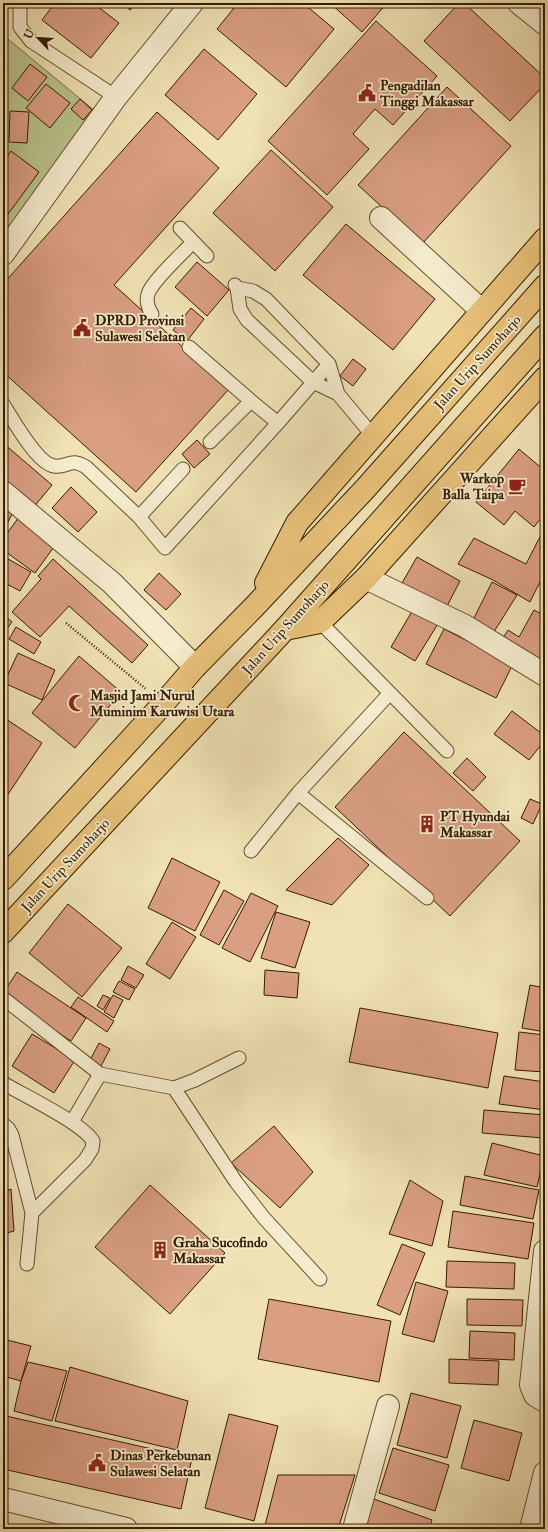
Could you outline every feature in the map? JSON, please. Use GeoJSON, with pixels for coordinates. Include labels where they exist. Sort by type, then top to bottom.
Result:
{"type":"FeatureCollection","features":[{"type":"Feature","properties":{"kind":"highway"},"geometry":{"type":"LineString","coordinates":[[254,607],[297,523],[545,239]]}},
{"type":"Feature","properties":{"kind":"highway","name":"Jalan Urip Sumoharjo"},"geometry":{"type":"LineString","coordinates":[[3,879],[195,667],[254,607],[365,489],[545,286]]}},
{"type":"Feature","properties":{"kind":"highway","name":"Jalan Urip Sumoharjo"},"geometry":{"type":"LineString","coordinates":[[3,932],[285,629],[545,336]]}},
{"type":"Feature","properties":{"kind":"highway"},"geometry":{"type":"LineString","coordinates":[[285,629],[320,622],[366,578],[541,390]]}},
{"type":"Feature","properties":{"kind":"street"},"geometry":{"type":"LineString","coordinates":[[3,254],[116,97],[192,3]]}},
{"type":"Feature","properties":{"kind":"street"},"geometry":{"type":"LineString","coordinates":[[519,3],[545,24]]}},
{"type":"Feature","properties":{"kind":"street"},"geometry":{"type":"LineString","coordinates":[[381,218],[482,311]]}},
{"type":"Feature","properties":{"kind":"street"},"geometry":{"type":"LineString","coordinates":[[3,492],[112,583],[195,667]]}},
{"type":"Feature","properties":{"kind":"street"},"geometry":{"type":"LineString","coordinates":[[366,578],[465,626],[545,675]]}},
{"type":"Feature","properties":{"kind":"street"},"geometry":{"type":"LineString","coordinates":[[545,1251],[531,1385],[535,1395],[545,1401]]}},
{"type":"Feature","properties":{"kind":"street"},"geometry":{"type":"LineString","coordinates":[[354,1529],[388,1406]]}},
{"type":"Feature","properties":{"kind":"street"},"geometry":{"type":"LineString","coordinates":[[532,1529],[545,1473]]}},
{"type":"Feature","properties":{"kind":"street"},"geometry":{"type":"LineString","coordinates":[[3,1499],[126,1529]]}},
{"type":"Feature","properties":{"kind":"lane"},"geometry":{"type":"LineString","coordinates":[[20,3],[20,27],[31,41],[116,97]]}},
{"type":"Feature","properties":{"kind":"lane"},"geometry":{"type":"LineString","coordinates":[[180,228],[207,256]]}},
{"type":"Feature","properties":{"kind":"lane"},"geometry":{"type":"LineString","coordinates":[[152,314],[148,309],[147,295],[152,286],[193,242]]}},
{"type":"Feature","properties":{"kind":"lane"},"geometry":{"type":"LineString","coordinates":[[338,394],[313,382],[247,320],[240,309],[236,286],[253,291],[266,298],[329,364],[338,394],[373,436]]}},
{"type":"Feature","properties":{"kind":"lane"},"geometry":{"type":"LineString","coordinates":[[189,347],[278,423]]}},
{"type":"Feature","properties":{"kind":"lane"},"geometry":{"type":"LineString","coordinates":[[3,404],[29,445],[40,457],[50,465],[55,466],[78,462],[86,467],[139,517],[164,548],[278,423],[329,364]]}},
{"type":"Feature","properties":{"kind":"lane"},"geometry":{"type":"LineString","coordinates":[[210,442],[252,402]]}},
{"type":"Feature","properties":{"kind":"lane"},"geometry":{"type":"LineString","coordinates":[[139,517],[183,469]]}},
{"type":"Feature","properties":{"kind":"lane"},"geometry":{"type":"LineString","coordinates":[[320,622],[447,751]]}},
{"type":"Feature","properties":{"kind":"lane"},"geometry":{"type":"LineString","coordinates":[[251,850],[298,793],[390,693]]}},
{"type":"Feature","properties":{"kind":"lane"},"geometry":{"type":"LineString","coordinates":[[298,793],[427,898]]}},
{"type":"Feature","properties":{"kind":"lane"},"geometry":{"type":"LineString","coordinates":[[3,998],[100,1074],[174,1088],[195,1080],[239,1058]]}},
{"type":"Feature","properties":{"kind":"lane"},"geometry":{"type":"LineString","coordinates":[[72,1122],[100,1074]]}},
{"type":"Feature","properties":{"kind":"lane"},"geometry":{"type":"LineString","coordinates":[[3,1083],[72,1122],[90,1136],[93,1141],[92,1149],[85,1160],[32,1213]]}},
{"type":"Feature","properties":{"kind":"lane"},"geometry":{"type":"LineString","coordinates":[[174,1088],[236,1182],[264,1218],[320,1279]]}},
{"type":"Feature","properties":{"kind":"lane"},"geometry":{"type":"LineString","coordinates":[[3,1124],[8,1128],[12,1135],[32,1213],[27,1264]]}},
{"type":"Feature","properties":{"kind":"path"},"geometry":{"type":"LineString","coordinates":[[66,623],[163,704]]}},
{"type":"Feature","properties":{"kind":"green space"},"geometry":{"type":"Polygon","coordinates":[[[3,35],[95,111],[3,237],[3,35]]]}},
{"type":"Feature","properties":{"kind":"building"},"geometry":{"type":"Polygon","coordinates":[[[55,3],[93,3],[119,23],[91,58],[42,20],[55,3]]]}},
{"type":"Feature","properties":{"kind":"building"},"geometry":{"type":"Polygon","coordinates":[[[122,3],[136,3],[130,10],[122,3]]]}},
{"type":"Feature","properties":{"kind":"building"},"geometry":{"type":"Polygon","coordinates":[[[238,3],[303,3],[334,29],[286,87],[217,29],[238,3]]]}},
{"type":"Feature","properties":{"kind":"building"},"geometry":{"type":"Polygon","coordinates":[[[330,3],[387,3],[362,32],[330,3]]]}},
{"type":"Feature","properties":{"kind":"building"},"geometry":{"type":"Polygon","coordinates":[[[459,3],[464,3],[545,78],[545,84],[510,121],[424,41],[459,3]]]}},
{"type":"Feature","properties":{"kind":"building","name":"Pengadilan Tinggi Makassar"},"geometry":{"type":"Polygon","coordinates":[[[376,21],[437,76],[393,125],[375,109],[353,134],[369,149],[327,195],[268,141],[376,21]]]}},
{"type":"Feature","properties":{"kind":"building"},"geometry":{"type":"Polygon","coordinates":[[[204,49],[257,94],[218,140],[165,95],[204,49]]]}},
{"type":"Feature","properties":{"kind":"building"},"geometry":{"type":"Polygon","coordinates":[[[30,64],[47,77],[28,101],[12,88],[30,64]]]}},
{"type":"Feature","properties":{"kind":"building"},"geometry":{"type":"Polygon","coordinates":[[[46,84],[70,103],[50,128],[26,108],[46,84]]]}},
{"type":"Feature","properties":{"kind":"building"},"geometry":{"type":"Polygon","coordinates":[[[447,87],[511,146],[422,244],[358,185],[447,87]]]}},
{"type":"Feature","properties":{"kind":"building"},"geometry":{"type":"Polygon","coordinates":[[[80,99],[92,110],[83,120],[71,109],[80,99]]]}},
{"type":"Feature","properties":{"kind":"building"},"geometry":{"type":"Polygon","coordinates":[[[10,111],[29,112],[27,143],[9,142],[10,111]]]}},
{"type":"Feature","properties":{"kind":"building","name":"DPRD Provinsi Sulawesi Selatan"},"geometry":{"type":"Polygon","coordinates":[[[157,112],[219,168],[114,285],[229,389],[136,492],[3,372],[3,284],[157,112]]]}},
{"type":"Feature","properties":{"kind":"building"},"geometry":{"type":"Polygon","coordinates":[[[271,150],[333,207],[275,271],[213,213],[271,150]]]}},
{"type":"Feature","properties":{"kind":"building"},"geometry":{"type":"Polygon","coordinates":[[[11,151],[39,172],[3,221],[3,162],[11,151]]]}},
{"type":"Feature","properties":{"kind":"building"},"geometry":{"type":"Polygon","coordinates":[[[346,224],[435,299],[393,350],[303,275],[346,224]]]}},
{"type":"Feature","properties":{"kind":"building"},"geometry":{"type":"Polygon","coordinates":[[[197,262],[229,290],[207,316],[175,287],[197,262]]]}},
{"type":"Feature","properties":{"kind":"building"},"geometry":{"type":"Polygon","coordinates":[[[191,308],[204,319],[187,341],[173,330],[191,308]]]}},
{"type":"Feature","properties":{"kind":"building"},"geometry":{"type":"Polygon","coordinates":[[[353,359],[366,369],[353,386],[340,376],[353,359]]]}},
{"type":"Feature","properties":{"kind":"building"},"geometry":{"type":"Polygon","coordinates":[[[197,440],[210,454],[194,468],[182,454],[197,440]]]}},
{"type":"Feature","properties":{"kind":"building"},"geometry":{"type":"Polygon","coordinates":[[[3,443],[52,485],[33,508],[3,482],[3,443]]]}},
{"type":"Feature","properties":{"kind":"building","name":"Warkop Balla Taipa"},"geometry":{"type":"Polygon","coordinates":[[[519,449],[545,471],[545,513],[534,527],[515,511],[504,525],[476,502],[519,449]]]}},
{"type":"Feature","properties":{"kind":"building"},"geometry":{"type":"Polygon","coordinates":[[[71,487],[97,512],[78,532],[52,508],[71,487]]]}},
{"type":"Feature","properties":{"kind":"building"},"geometry":{"type":"Polygon","coordinates":[[[3,507],[13,512],[3,532],[3,507]]]}},
{"type":"Feature","properties":{"kind":"building"},"geometry":{"type":"Polygon","coordinates":[[[19,517],[56,544],[35,573],[3,550],[3,539],[19,517]]]}},
{"type":"Feature","properties":{"kind":"building"},"geometry":{"type":"Polygon","coordinates":[[[545,527],[545,572],[530,602],[493,580],[458,564],[474,538],[526,564],[545,527]]]}},
{"type":"Feature","properties":{"kind":"building"},"geometry":{"type":"Polygon","coordinates":[[[3,556],[31,572],[20,591],[3,582],[3,556]]]}},
{"type":"Feature","properties":{"kind":"building"},"geometry":{"type":"Polygon","coordinates":[[[417,557],[460,581],[444,612],[398,590],[417,557]]]}},
{"type":"Feature","properties":{"kind":"building"},"geometry":{"type":"Polygon","coordinates":[[[53,559],[148,645],[132,663],[69,606],[40,637],[12,612],[41,579],[38,576],[53,559]]]}},
{"type":"Feature","properties":{"kind":"building"},"geometry":{"type":"Polygon","coordinates":[[[159,573],[181,594],[166,610],[144,590],[159,573]]]}},
{"type":"Feature","properties":{"kind":"building"},"geometry":{"type":"Polygon","coordinates":[[[492,582],[517,595],[492,635],[471,624],[492,582]]]}},
{"type":"Feature","properties":{"kind":"building"},"geometry":{"type":"Polygon","coordinates":[[[414,608],[439,622],[415,661],[391,647],[414,608]]]}},
{"type":"Feature","properties":{"kind":"building"},"geometry":{"type":"Polygon","coordinates":[[[534,610],[545,616],[545,639],[542,645],[545,646],[545,660],[539,670],[498,646],[508,630],[519,637],[534,610]]]}},
{"type":"Feature","properties":{"kind":"building"},"geometry":{"type":"Polygon","coordinates":[[[3,615],[12,622],[6,630],[3,628],[3,615]]]}},
{"type":"Feature","properties":{"kind":"building"},"geometry":{"type":"Polygon","coordinates":[[[16,627],[41,642],[34,654],[9,639],[16,627]]]}},
{"type":"Feature","properties":{"kind":"building"},"geometry":{"type":"Polygon","coordinates":[[[444,629],[513,664],[496,698],[426,664],[444,629]]]}},
{"type":"Feature","properties":{"kind":"building"},"geometry":{"type":"Polygon","coordinates":[[[18,653],[55,670],[42,700],[4,683],[18,653]]]}},
{"type":"Feature","properties":{"kind":"building","name":"Masjid Jami Nurul Muminim Karuwisi Utara"},"geometry":{"type":"Polygon","coordinates":[[[79,656],[121,692],[75,748],[32,713],[79,656]]]}},
{"type":"Feature","properties":{"kind":"building"},"geometry":{"type":"Polygon","coordinates":[[[512,711],[545,736],[545,740],[529,760],[494,734],[512,711]]]}},
{"type":"Feature","properties":{"kind":"building"},"geometry":{"type":"Polygon","coordinates":[[[3,717],[42,743],[3,802],[3,717]]]}},
{"type":"Feature","properties":{"kind":"building","name":"PT Hyundai Makassar"},"geometry":{"type":"Polygon","coordinates":[[[404,732],[520,841],[450,916],[335,807],[404,732]]]}},
{"type":"Feature","properties":{"kind":"building"},"geometry":{"type":"Polygon","coordinates":[[[467,758],[486,777],[473,791],[453,773],[467,758]]]}},
{"type":"Feature","properties":{"kind":"building"},"geometry":{"type":"Polygon","coordinates":[[[530,799],[542,804],[533,824],[521,818],[530,799]]]}},
{"type":"Feature","properties":{"kind":"building"},"geometry":{"type":"Polygon","coordinates":[[[338,838],[369,865],[332,905],[286,890],[338,838]]]}},
{"type":"Feature","properties":{"kind":"building"},"geometry":{"type":"Polygon","coordinates":[[[172,858],[220,882],[195,931],[148,908],[172,858]]]}},
{"type":"Feature","properties":{"kind":"building"},"geometry":{"type":"Polygon","coordinates":[[[224,890],[244,901],[219,945],[200,935],[224,890]]]}},
{"type":"Feature","properties":{"kind":"building"},"geometry":{"type":"Polygon","coordinates":[[[251,893],[278,906],[250,962],[222,948],[251,893]]]}},
{"type":"Feature","properties":{"kind":"building"},"geometry":{"type":"Polygon","coordinates":[[[68,904],[122,948],[82,997],[29,953],[68,904]]]}},
{"type":"Feature","properties":{"kind":"building"},"geometry":{"type":"Polygon","coordinates":[[[276,912],[310,922],[295,968],[261,958],[276,912]]]}},
{"type":"Feature","properties":{"kind":"building"},"geometry":{"type":"Polygon","coordinates":[[[172,922],[196,937],[170,979],[146,964],[172,922]]]}},
{"type":"Feature","properties":{"kind":"building"},"geometry":{"type":"Polygon","coordinates":[[[128,966],[144,975],[136,988],[121,980],[128,966]]]}},
{"type":"Feature","properties":{"kind":"building"},"geometry":{"type":"Polygon","coordinates":[[[265,970],[299,973],[297,998],[264,995],[265,970]]]}},
{"type":"Feature","properties":{"kind":"building"},"geometry":{"type":"Polygon","coordinates":[[[17,972],[86,1018],[71,1041],[3,996],[3,993],[17,972]]]}},
{"type":"Feature","properties":{"kind":"building"},"geometry":{"type":"Polygon","coordinates":[[[119,981],[135,989],[129,1000],[113,992],[119,981]]]}},
{"type":"Feature","properties":{"kind":"building"},"geometry":{"type":"Polygon","coordinates":[[[530,985],[545,988],[545,1032],[522,1028],[530,985]]]}},
{"type":"Feature","properties":{"kind":"building"},"geometry":{"type":"Polygon","coordinates":[[[103,995],[110,998],[103,1010],[97,1006],[103,995]]]}},
{"type":"Feature","properties":{"kind":"building"},"geometry":{"type":"Polygon","coordinates":[[[113,995],[123,1000],[114,1018],[104,1012],[113,995]]]}},
{"type":"Feature","properties":{"kind":"building"},"geometry":{"type":"Polygon","coordinates":[[[78,997],[114,1021],[107,1032],[71,1007],[78,997]]]}},
{"type":"Feature","properties":{"kind":"building"},"geometry":{"type":"Polygon","coordinates":[[[360,1008],[498,1033],[488,1088],[349,1062],[360,1008]]]}},
{"type":"Feature","properties":{"kind":"building"},"geometry":{"type":"Polygon","coordinates":[[[519,1032],[545,1035],[545,1072],[515,1070],[519,1032]]]}},
{"type":"Feature","properties":{"kind":"building"},"geometry":{"type":"Polygon","coordinates":[[[32,1034],[75,1060],[54,1093],[12,1066],[32,1034]]]}},
{"type":"Feature","properties":{"kind":"building"},"geometry":{"type":"Polygon","coordinates":[[[99,1043],[110,1049],[100,1068],[89,1062],[99,1043]]]}},
{"type":"Feature","properties":{"kind":"building"},"geometry":{"type":"Polygon","coordinates":[[[504,1076],[545,1082],[545,1110],[499,1104],[504,1076]]]}},
{"type":"Feature","properties":{"kind":"building"},"geometry":{"type":"Polygon","coordinates":[[[484,1110],[545,1115],[543,1138],[482,1133],[484,1110]]]}},
{"type":"Feature","properties":{"kind":"building"},"geometry":{"type":"Polygon","coordinates":[[[274,1126],[313,1172],[280,1208],[231,1163],[274,1126]]]}},
{"type":"Feature","properties":{"kind":"building"},"geometry":{"type":"Polygon","coordinates":[[[492,1143],[544,1156],[537,1187],[484,1175],[492,1143]]]}},
{"type":"Feature","properties":{"kind":"building"},"geometry":{"type":"Polygon","coordinates":[[[465,1176],[539,1190],[533,1219],[460,1205],[465,1176]]]}},
{"type":"Feature","properties":{"kind":"building"},"geometry":{"type":"Polygon","coordinates":[[[410,1180],[443,1201],[432,1246],[389,1234],[410,1180]]]}},
{"type":"Feature","properties":{"kind":"building","name":"Graha Sucofindo Makassar"},"geometry":{"type":"Polygon","coordinates":[[[150,1185],[225,1253],[170,1314],[95,1247],[150,1185]]]}},
{"type":"Feature","properties":{"kind":"building"},"geometry":{"type":"Polygon","coordinates":[[[11,1189],[14,1231],[3,1234],[3,1192],[11,1189]]]}},
{"type":"Feature","properties":{"kind":"building"},"geometry":{"type":"Polygon","coordinates":[[[453,1211],[534,1223],[528,1259],[448,1247],[453,1211]]]}},
{"type":"Feature","properties":{"kind":"building"},"geometry":{"type":"Polygon","coordinates":[[[402,1244],[425,1253],[400,1315],[377,1305],[402,1244]]]}},
{"type":"Feature","properties":{"kind":"building"},"geometry":{"type":"Polygon","coordinates":[[[447,1261],[515,1263],[514,1289],[446,1287],[447,1261]]]}},
{"type":"Feature","properties":{"kind":"building"},"geometry":{"type":"Polygon","coordinates":[[[416,1282],[448,1291],[434,1342],[402,1334],[416,1282]]]}},
{"type":"Feature","properties":{"kind":"building"},"geometry":{"type":"Polygon","coordinates":[[[269,1299],[391,1321],[379,1382],[258,1359],[269,1299]]]}},
{"type":"Feature","properties":{"kind":"building"},"geometry":{"type":"Polygon","coordinates":[[[467,1299],[523,1300],[522,1326],[467,1325],[467,1299]]]}},
{"type":"Feature","properties":{"kind":"building"},"geometry":{"type":"Polygon","coordinates":[[[470,1331],[515,1333],[514,1360],[469,1358],[470,1331]]]}},
{"type":"Feature","properties":{"kind":"building"},"geometry":{"type":"Polygon","coordinates":[[[3,1339],[31,1346],[21,1381],[3,1376],[3,1339]]]}},
{"type":"Feature","properties":{"kind":"building"},"geometry":{"type":"Polygon","coordinates":[[[449,1359],[499,1361],[498,1385],[449,1383],[449,1359]]]}},
{"type":"Feature","properties":{"kind":"building"},"geometry":{"type":"Polygon","coordinates":[[[28,1362],[67,1371],[52,1421],[14,1411],[21,1381],[28,1362]]]}},
{"type":"Feature","properties":{"kind":"building"},"geometry":{"type":"Polygon","coordinates":[[[70,1367],[188,1401],[177,1450],[55,1421],[70,1367]]]}},
{"type":"Feature","properties":{"kind":"building"},"geometry":{"type":"Polygon","coordinates":[[[411,1393],[461,1406],[447,1458],[397,1445],[411,1393]]]}},
{"type":"Feature","properties":{"kind":"building"},"geometry":{"type":"Polygon","coordinates":[[[229,1414],[278,1426],[254,1521],[205,1508],[229,1414]]]}},
{"type":"Feature","properties":{"kind":"building","name":"Dinas Perkebunan Sulawesi Selatan"},"geometry":{"type":"Polygon","coordinates":[[[6,1416],[192,1458],[181,1509],[3,1469],[3,1427],[6,1416]]]}},
{"type":"Feature","properties":{"kind":"building"},"geometry":{"type":"Polygon","coordinates":[[[474,1420],[522,1433],[509,1481],[461,1468],[474,1420]]]}},
{"type":"Feature","properties":{"kind":"building"},"geometry":{"type":"Polygon","coordinates":[[[393,1448],[449,1465],[435,1511],[379,1493],[393,1448]]]}},
{"type":"Feature","properties":{"kind":"building"},"geometry":{"type":"Polygon","coordinates":[[[278,1475],[355,1475],[338,1529],[264,1529],[278,1475]]]}},
{"type":"Feature","properties":{"kind":"building"},"geometry":{"type":"Polygon","coordinates":[[[374,1499],[432,1520],[429,1529],[363,1529],[374,1499]]]}},
{"type":"Feature","properties":{"kind":"place","name":"Pengadilan Tinggi Makassar"},"geometry":{"type":"Point","coordinates":[367,93]}},
{"type":"Feature","properties":{"kind":"place","name":"DPRD Provinsi Sulawesi Selatan"},"geometry":{"type":"Point","coordinates":[82,328]}},
{"type":"Feature","properties":{"kind":"place","name":"Warkop Balla Taipa"},"geometry":{"type":"Point","coordinates":[517,486]}},
{"type":"Feature","properties":{"kind":"place","name":"Masjid Jami Nurul Muminim Karuwisi Utara"},"geometry":{"type":"Point","coordinates":[77,703]}},
{"type":"Feature","properties":{"kind":"place","name":"PT Hyundai Makassar"},"geometry":{"type":"Point","coordinates":[427,824]}},
{"type":"Feature","properties":{"kind":"place","name":"Graha Sucofindo Makassar"},"geometry":{"type":"Point","coordinates":[160,1250]}},
{"type":"Feature","properties":{"kind":"place","name":"Dinas Perkebunan Sulawesi Selatan"},"geometry":{"type":"Point","coordinates":[97,1463]}}]}
